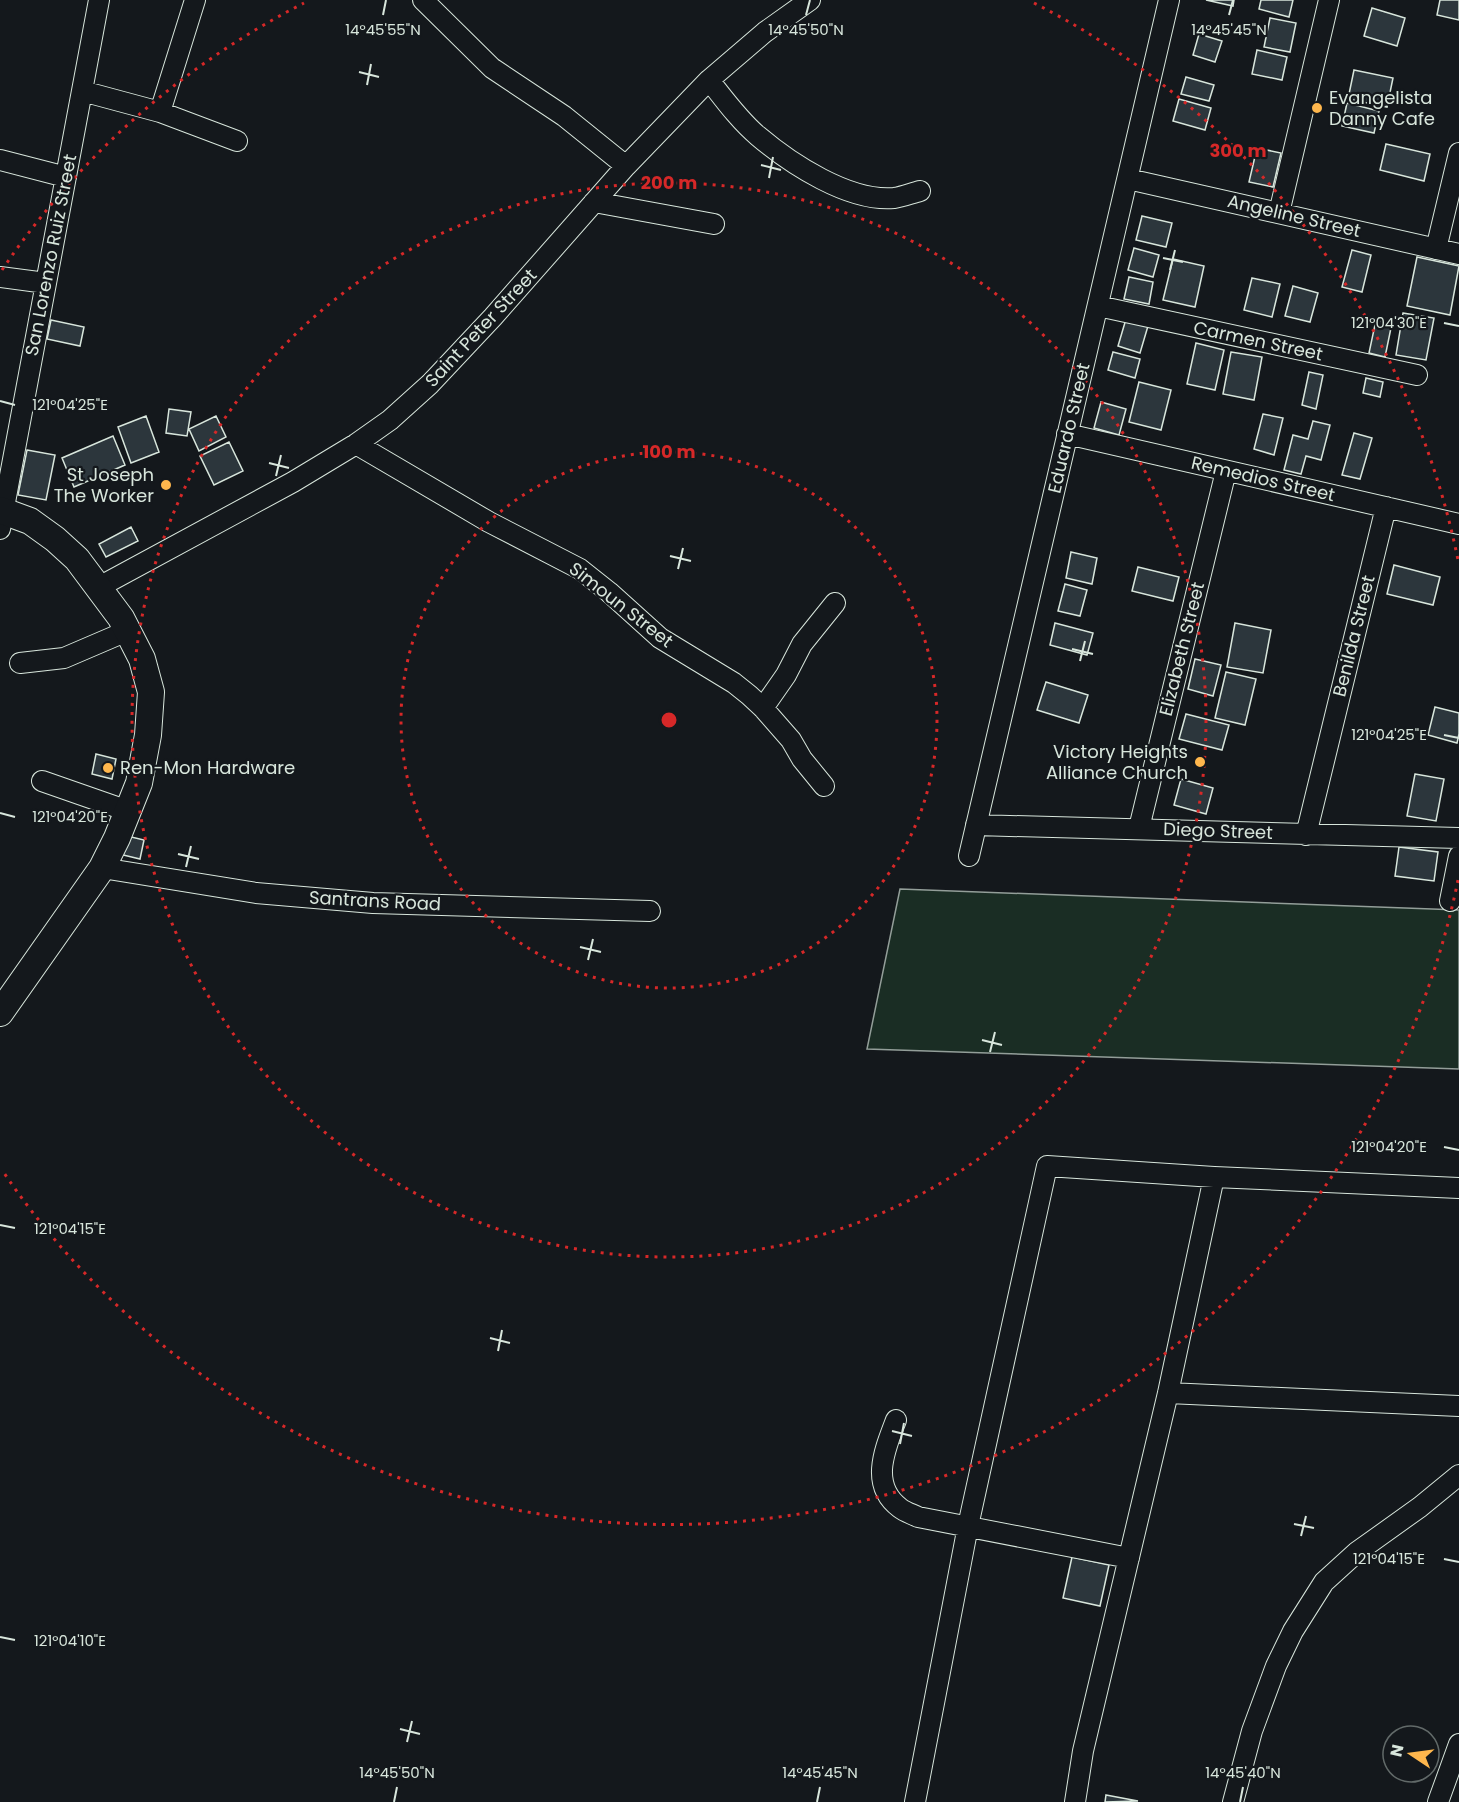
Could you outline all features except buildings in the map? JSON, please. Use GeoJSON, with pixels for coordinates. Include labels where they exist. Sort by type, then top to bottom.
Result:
{"type":"FeatureCollection","features":[{"type":"Feature","properties":{"kind":"main road"},"geometry":{"type":"LineString","coordinates":[[0,1013],[102,868],[139,783],[148,735],[151,692],[142,658],[128,631],[77,559],[30,521],[1,517]]}},
{"type":"Feature","properties":{"kind":"street","name":"San Lorenzo Ruiz Street"},"geometry":{"type":"LineString","coordinates":[[1,517],[99,0]]}},
{"type":"Feature","properties":{"kind":"street"},"geometry":{"type":"LineString","coordinates":[[160,112],[195,0]]}},
{"type":"Feature","properties":{"kind":"street"},"geometry":{"type":"LineString","coordinates":[[423,0],[492,68],[564,116],[626,166]]}},
{"type":"Feature","properties":{"kind":"street","name":"Saint Peter Street"},"geometry":{"type":"LineString","coordinates":[[99,587],[293,482],[356,444],[390,420],[430,384],[493,317],[626,166],[709,80],[765,32],[810,0]]}},
{"type":"Feature","properties":{"kind":"street","name":"Eduardo Street"},"geometry":{"type":"LineString","coordinates":[[969,856],[1169,0]]}},
{"type":"Feature","properties":{"kind":"street"},"geometry":{"type":"LineString","coordinates":[[1279,213],[1329,0]]}},
{"type":"Feature","properties":{"kind":"street"},"geometry":{"type":"LineString","coordinates":[[709,80],[757,136],[799,165],[846,190],[864,196],[894,198],[921,191]]}},
{"type":"Feature","properties":{"kind":"street"},"geometry":{"type":"LineString","coordinates":[[82,91],[160,112],[237,141]]}},
{"type":"Feature","properties":{"kind":"street"},"geometry":{"type":"LineString","coordinates":[[1436,249],[1459,153]]}},
{"type":"Feature","properties":{"kind":"street"},"geometry":{"type":"LineString","coordinates":[[0,160],[66,177]]}},
{"type":"Feature","properties":{"kind":"street","name":"Angeline Street"},"geometry":{"type":"LineString","coordinates":[[1128,179],[1459,254]]}},
{"type":"Feature","properties":{"kind":"street"},"geometry":{"type":"LineString","coordinates":[[594,202],[714,224]]}},
{"type":"Feature","properties":{"kind":"street"},"geometry":{"type":"LineString","coordinates":[[0,277],[46,283]]}},
{"type":"Feature","properties":{"kind":"street","name":"Carmen Street"},"geometry":{"type":"LineString","coordinates":[[1098,306],[1417,375]]}},
{"type":"Feature","properties":{"kind":"street","name":"Remedios Street"},"geometry":{"type":"LineString","coordinates":[[1067,435],[1459,524]]}},
{"type":"Feature","properties":{"kind":"street","name":"Simoun Street"},"geometry":{"type":"LineString","coordinates":[[356,444],[489,522],[580,569],[660,638],[734,683],[763,708],[791,740],[802,759],[824,786]]}},
{"type":"Feature","properties":{"kind":"street","name":"Elizabeth Street"},"geometry":{"type":"LineString","coordinates":[[1139,828],[1226,471]]}},
{"type":"Feature","properties":{"kind":"street","name":"Benilda Street"},"geometry":{"type":"LineString","coordinates":[[1306,835],[1386,507]]}},
{"type":"Feature","properties":{"kind":"street"},"geometry":{"type":"LineString","coordinates":[[763,708],[786,675],[802,644],[835,603]]}},
{"type":"Feature","properties":{"kind":"street"},"geometry":{"type":"LineString","coordinates":[[20,663],[64,658],[128,631]]}},
{"type":"Feature","properties":{"kind":"street"},"geometry":{"type":"LineString","coordinates":[[42,782],[128,811]]}},
{"type":"Feature","properties":{"kind":"street","name":"Diego Street"},"geometry":{"type":"LineString","coordinates":[[976,825],[1459,838]]}},
{"type":"Feature","properties":{"kind":"street"},"geometry":{"type":"LineString","coordinates":[[1450,901],[1459,856]]}},
{"type":"Feature","properties":{"kind":"street","name":"Santrans Road"},"geometry":{"type":"LineString","coordinates":[[102,868],[256,893],[361,902],[650,911]]}},
{"type":"Feature","properties":{"kind":"street"},"geometry":{"type":"LineString","coordinates":[[915,1802],[968,1526],[1047,1166],[1214,1177],[1459,1188]]}},
{"type":"Feature","properties":{"kind":"street"},"geometry":{"type":"LineString","coordinates":[[1075,1802],[1083,1751],[1168,1393],[1214,1177]]}},
{"type":"Feature","properties":{"kind":"street"},"geometry":{"type":"LineString","coordinates":[[1168,1393],[1459,1406]]}},
{"type":"Feature","properties":{"kind":"street"},"geometry":{"type":"LineString","coordinates":[[896,1420],[882,1462],[883,1484],[888,1495],[900,1508],[918,1517],[1129,1557]]}},
{"type":"Feature","properties":{"kind":"street"},"geometry":{"type":"LineString","coordinates":[[1233,1802],[1252,1731],[1276,1666],[1293,1631],[1324,1582],[1357,1552],[1420,1507],[1459,1475]]}},
{"type":"Feature","properties":{"kind":"street"},"geometry":{"type":"LineString","coordinates":[[1438,1802],[1459,1744]]}},
{"type":"Feature","properties":{"kind":"green space"},"geometry":{"type":"Polygon","coordinates":[[[900,889],[1459,910],[1459,1069],[867,1049],[900,889]]]}},
{"type":"Feature","properties":{"kind":"place","name":"Evangelista Danny Cafe"},"geometry":{"type":"Point","coordinates":[1317,108]}},
{"type":"Feature","properties":{"kind":"place","name":"St Joseph The Worker"},"geometry":{"type":"Point","coordinates":[166,485]}},
{"type":"Feature","properties":{"kind":"place","name":"Victory Heights Alliance Church"},"geometry":{"type":"Point","coordinates":[1200,762]}},
{"type":"Feature","properties":{"kind":"place","name":"Ren-Mon Hardware"},"geometry":{"type":"Point","coordinates":[108,768]}}]}
